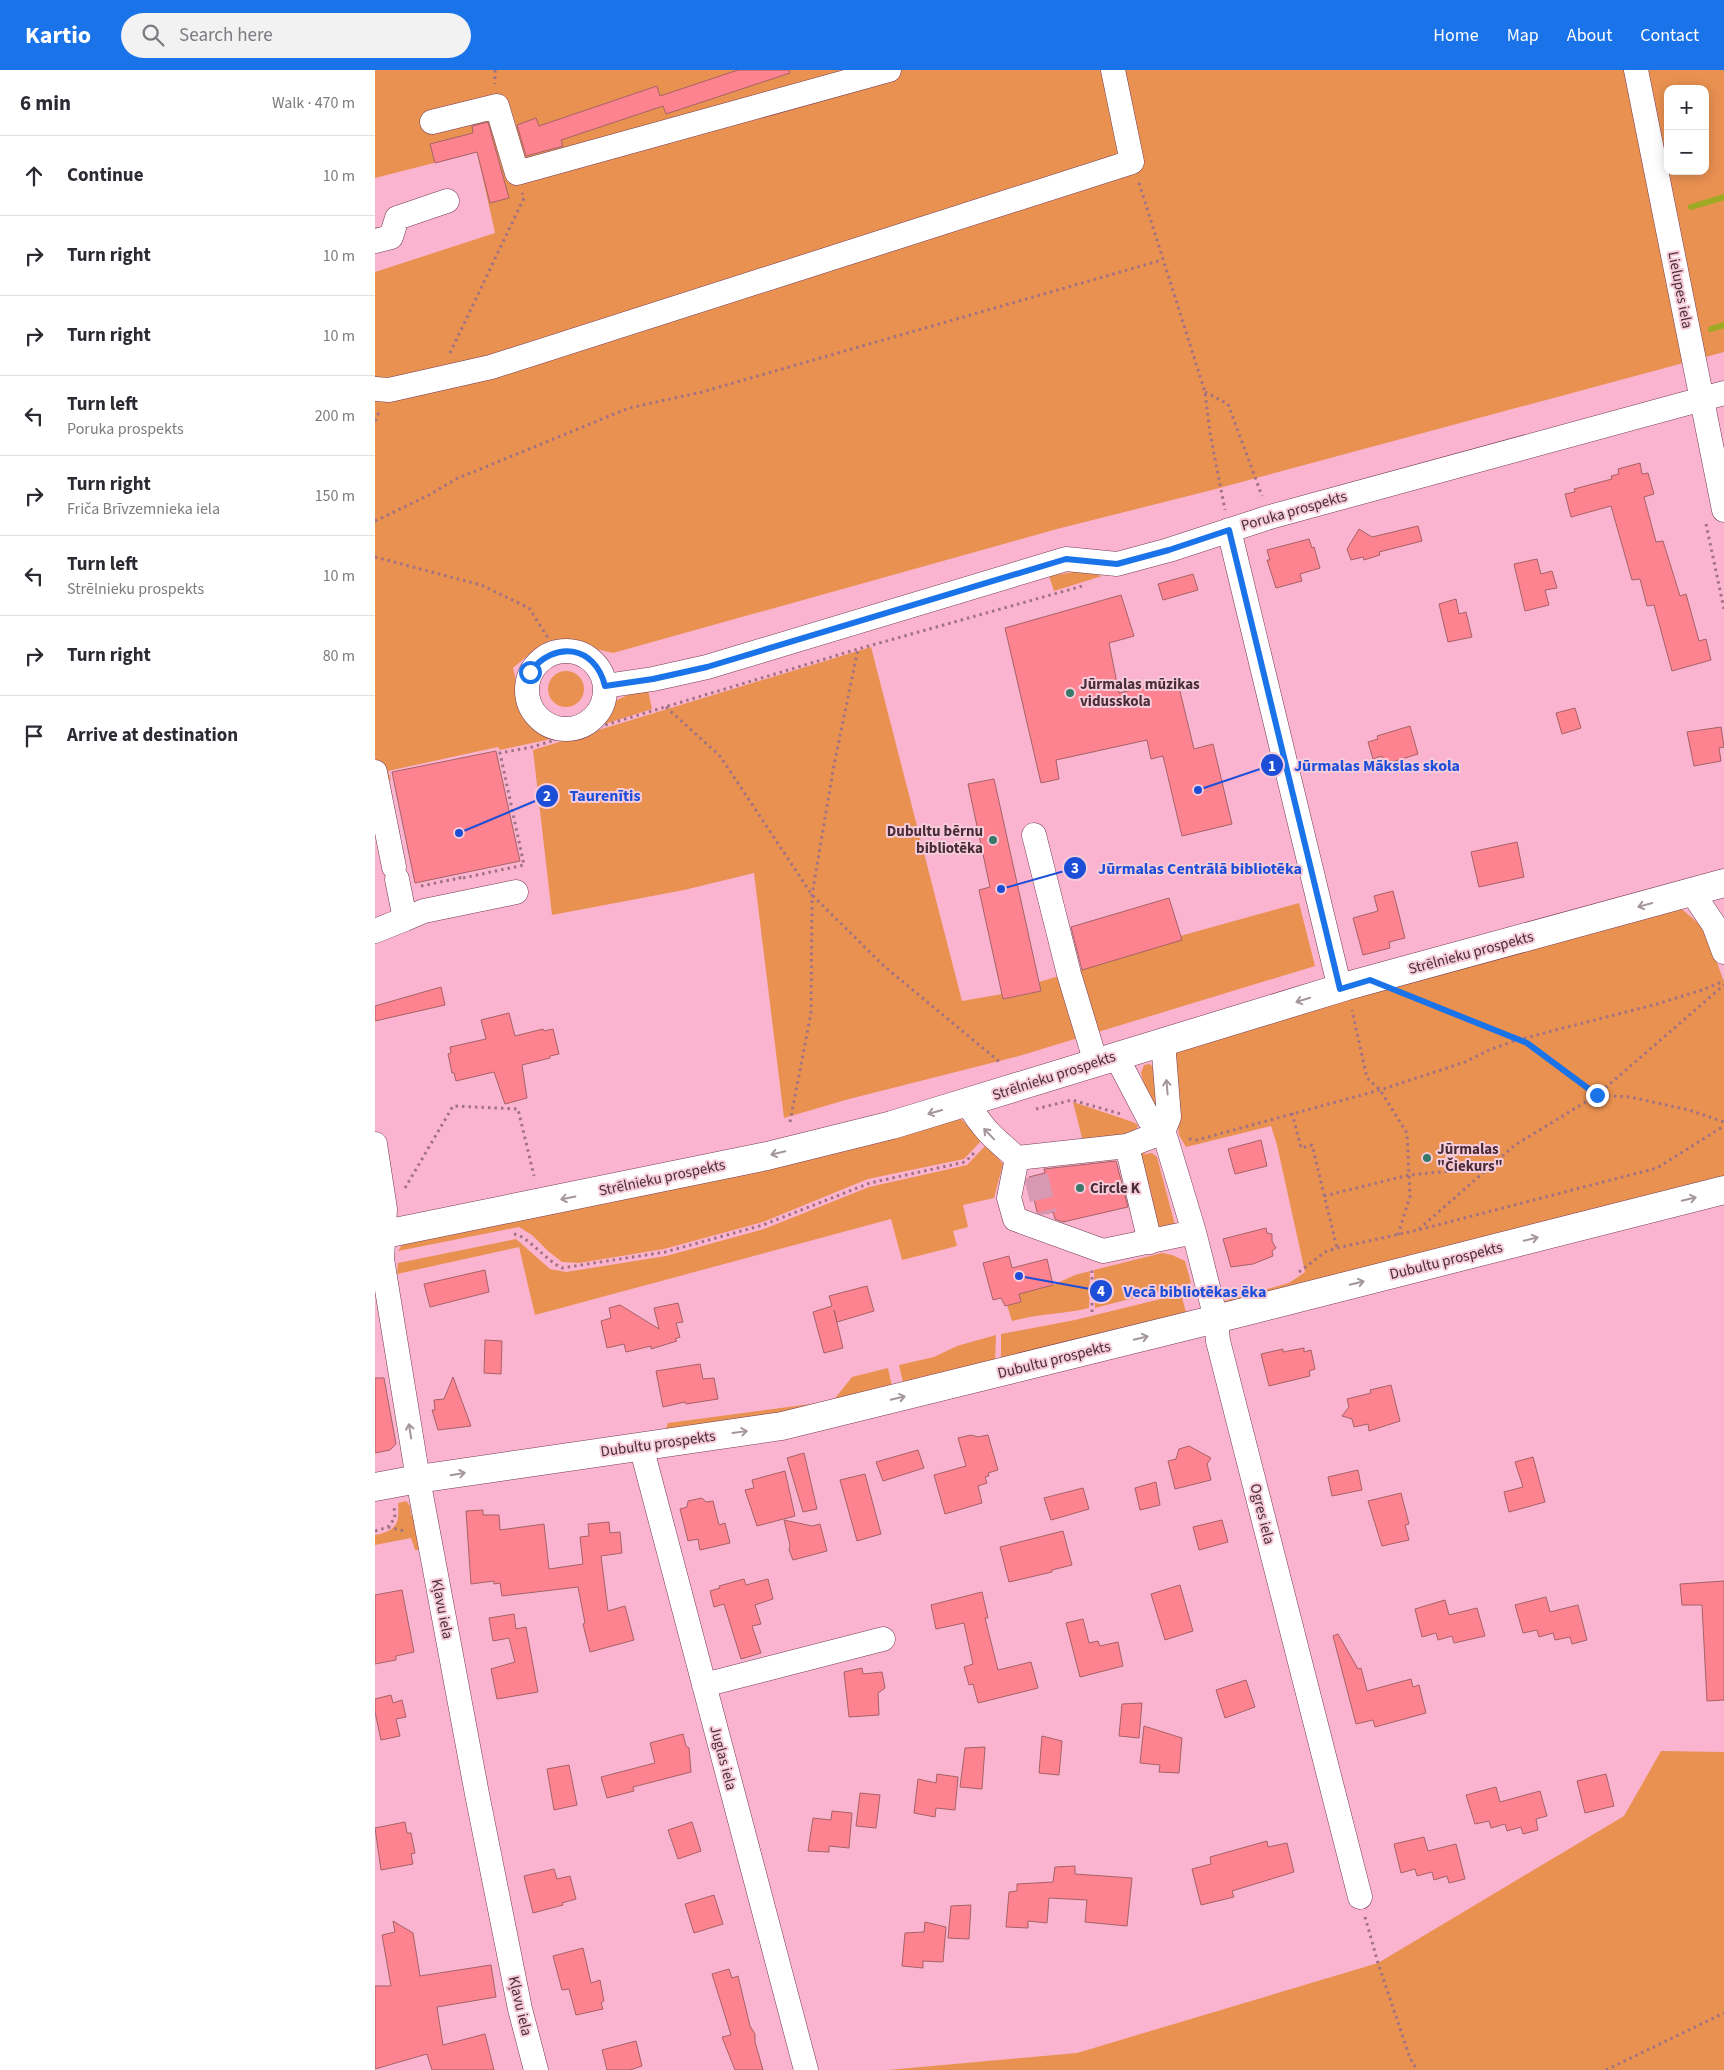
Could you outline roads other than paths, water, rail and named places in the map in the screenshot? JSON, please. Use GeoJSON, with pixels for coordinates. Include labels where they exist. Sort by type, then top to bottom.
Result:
{"type":"FeatureCollection","features":[{"type":"Feature","properties":{"kind":"main road","name":"Strēlnieku prospekts"},"geometry":{"type":"LineString","coordinates":[[380,1235],[767,1156],[892,1125],[1353,985],[1724,883]]}},
{"type":"Feature","properties":{"kind":"main road","name":"Dubultu prospekts"},"geometry":{"type":"LineString","coordinates":[[384,1494],[418,1480],[782,1426],[1216,1320],[1724,1190]]}},
{"type":"Feature","properties":{"kind":"street"},"geometry":{"type":"LineString","coordinates":[[432,122],[497,106],[517,173],[889,70]]}},
{"type":"Feature","properties":{"kind":"street"},"geometry":{"type":"LineString","coordinates":[[375,389],[389,390],[491,367],[1132,162],[1113,70]]}},
{"type":"Feature","properties":{"kind":"street","name":"Lielupes iela"},"geometry":{"type":"LineString","coordinates":[[1636,70],[1724,510]]}},
{"type":"Feature","properties":{"kind":"street"},"geometry":{"type":"LineString","coordinates":[[375,241],[391,237],[397,218],[447,201]]}},
{"type":"Feature","properties":{"kind":"street","name":"Poruka prospekts"},"geometry":{"type":"LineString","coordinates":[[605,686],[653,679],[707,667],[1066,559],[1117,564],[1169,550],[1270,517],[1724,393]]}},
{"type":"Feature","properties":{"kind":"street"},"geometry":{"type":"LineString","coordinates":[[1229,530],[1353,985]]}},
{"type":"Feature","properties":{"kind":"street"},"geometry":{"type":"LineString","coordinates":[[557,652],[575,652],[587,657],[596,666],[605,686],[603,703],[596,714],[576,728],[563,729],[551,726],[540,719],[532,709],[527,698],[530,672],[538,662],[549,654],[557,652]]}},
{"type":"Feature","properties":{"kind":"street"},"geometry":{"type":"LineString","coordinates":[[375,772],[405,920]]}},
{"type":"Feature","properties":{"kind":"street","name":"Ogres iela"},"geometry":{"type":"LineString","coordinates":[[1034,835],[1069,974],[1106,1059],[1149,1119],[1164,1135],[1194,1232],[1216,1320],[1218,1341],[1360,1897]]}},
{"type":"Feature","properties":{"kind":"street"},"geometry":{"type":"LineString","coordinates":[[375,931],[424,911],[516,892]]}},
{"type":"Feature","properties":{"kind":"street"},"geometry":{"type":"LineString","coordinates":[[1692,892],[1714,925],[1724,952]]}},
{"type":"Feature","properties":{"kind":"street","name":"Ogres iela"},"geometry":{"type":"LineString","coordinates":[[1163,1042],[1169,1117],[1164,1135]]}},
{"type":"Feature","properties":{"kind":"street"},"geometry":{"type":"LineString","coordinates":[[968,1103],[978,1121],[990,1135],[1029,1164],[1127,1146],[1164,1135]]}},
{"type":"Feature","properties":{"kind":"street","name":"Kļavu iela"},"geometry":{"type":"LineString","coordinates":[[375,1144],[385,1209],[380,1235],[382,1259],[418,1480],[518,2000],[536,2070]]}},
{"type":"Feature","properties":{"kind":"street"},"geometry":{"type":"LineString","coordinates":[[1127,1146],[1150,1242]]}},
{"type":"Feature","properties":{"kind":"street"},"geometry":{"type":"LineString","coordinates":[[1029,1164],[1009,1198],[1015,1219],[1047,1223],[1103,1251],[1194,1232]]}},
{"type":"Feature","properties":{"kind":"street","name":"Juglas iela"},"geometry":{"type":"LineString","coordinates":[[641,1446],[805,2070]]}},
{"type":"Feature","properties":{"kind":"street"},"geometry":{"type":"LineString","coordinates":[[704,1685],[883,1639]]}},
{"type":"Feature","properties":{"kind":"waterway"},"geometry":{"type":"LineString","coordinates":[[1691,207],[1724,197]]}},
{"type":"Feature","properties":{"kind":"waterway"},"geometry":{"type":"LineString","coordinates":[[1711,329],[1724,325]]}},
{"type":"Feature","properties":{"kind":"tunnel"},"geometry":{"type":"LineString","coordinates":[[1036,1176],[1045,1214]]}},
{"type":"Feature","properties":{"kind":"place","name":"Jūrmalas mūzikas vidusskola"},"geometry":{"type":"Point","coordinates":[1070,693]}},
{"type":"Feature","properties":{"kind":"place","name":"Jūrmalas Mākslas skola"},"geometry":{"type":"Point","coordinates":[1198,790]}},
{"type":"Feature","properties":{"kind":"place","name":"Taurenītis"},"geometry":{"type":"Point","coordinates":[459,833]}},
{"type":"Feature","properties":{"kind":"place","name":"Dubultu bērnu bibliotēka"},"geometry":{"type":"Point","coordinates":[993,840]}},
{"type":"Feature","properties":{"kind":"place","name":"Jūrmalas Centrālā bibliotēka"},"geometry":{"type":"Point","coordinates":[1001,889]}},
{"type":"Feature","properties":{"kind":"place","name":"Jūrmalas \"Čiekurs\""},"geometry":{"type":"Point","coordinates":[1427,1158]}},
{"type":"Feature","properties":{"kind":"place","name":"Circle K"},"geometry":{"type":"Point","coordinates":[1080,1188]}},
{"type":"Feature","properties":{"kind":"place","name":"Vecā bibliotēkas ēka"},"geometry":{"type":"Point","coordinates":[1019,1276]}}]}
